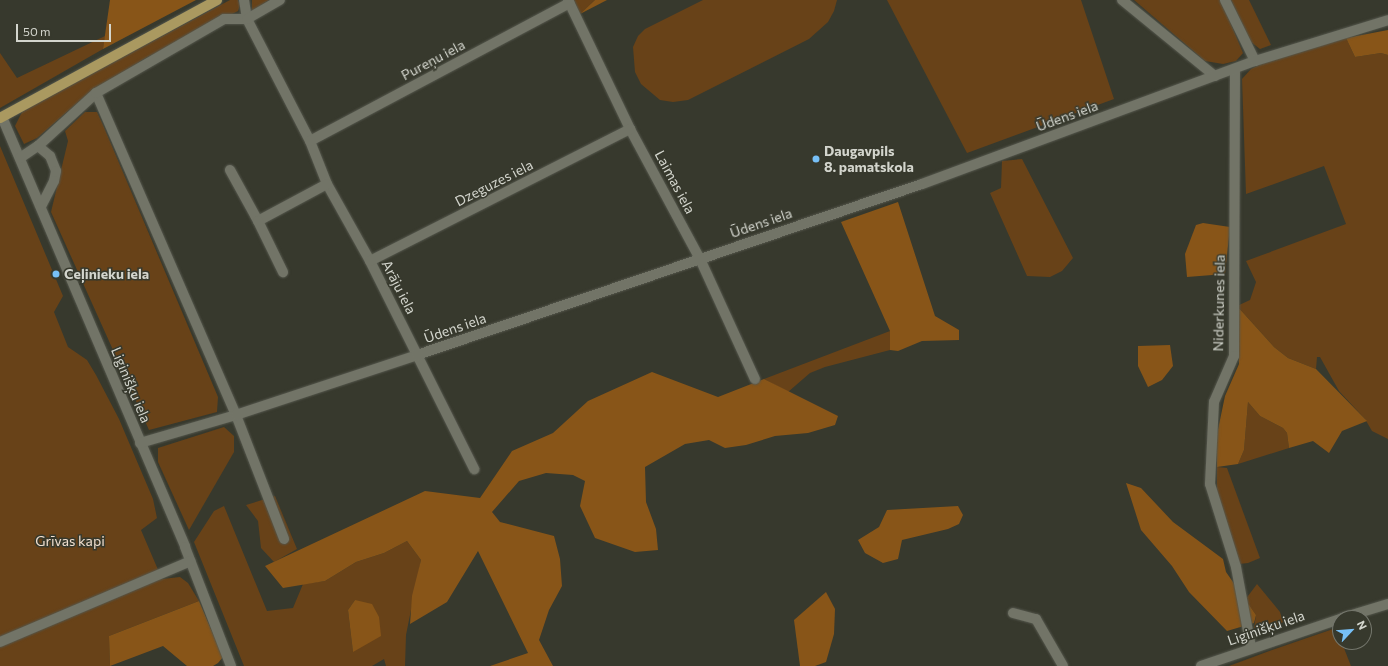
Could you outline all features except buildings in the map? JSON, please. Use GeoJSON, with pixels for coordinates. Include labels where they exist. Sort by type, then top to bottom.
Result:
{"type":"FeatureCollection","features":[{"type":"Feature","properties":{"kind":"main road"},"geometry":{"type":"LineString","coordinates":[[1,117],[217,0]]}},
{"type":"Feature","properties":{"kind":"street","name":"Arāju iela"},"geometry":{"type":"LineString","coordinates":[[244,0],[247,19],[310,141],[327,184],[370,261],[474,469]]}},
{"type":"Feature","properties":{"kind":"street"},"geometry":{"type":"LineString","coordinates":[[20,158],[38,146],[96,93],[224,19],[247,19],[280,0]]}},
{"type":"Feature","properties":{"kind":"street"},"geometry":{"type":"LineString","coordinates":[[1122,0],[1215,76]]}},
{"type":"Feature","properties":{"kind":"street"},"geometry":{"type":"LineString","coordinates":[[1225,0],[1255,61]]}},
{"type":"Feature","properties":{"kind":"street","name":"Laimas iela"},"geometry":{"type":"LineString","coordinates":[[569,2],[630,129],[700,259],[755,379]]}},
{"type":"Feature","properties":{"kind":"street","name":"Pureņu iela"},"geometry":{"type":"LineString","coordinates":[[310,141],[569,2]]}},
{"type":"Feature","properties":{"kind":"street","name":"Ūdens iela"},"geometry":{"type":"LineString","coordinates":[[140,443],[236,415],[922,184],[1255,61],[1388,20]]}},
{"type":"Feature","properties":{"kind":"street","name":"Niderkunes iela"},"geometry":{"type":"LineString","coordinates":[[1235,69],[1234,356],[1214,402],[1210,484],[1236,567],[1251,647]]}},
{"type":"Feature","properties":{"kind":"street"},"geometry":{"type":"LineString","coordinates":[[96,93],[236,415],[284,539]]}},
{"type":"Feature","properties":{"kind":"street","name":"Liginišķu iela"},"geometry":{"type":"LineString","coordinates":[[1,117],[41,206],[191,561],[231,666]]}},
{"type":"Feature","properties":{"kind":"street","name":"Dzeguzes iela"},"geometry":{"type":"LineString","coordinates":[[370,261],[630,129]]}},
{"type":"Feature","properties":{"kind":"street"},"geometry":{"type":"LineString","coordinates":[[38,146],[50,156],[56,171],[54,181],[41,206]]}},
{"type":"Feature","properties":{"kind":"street"},"geometry":{"type":"LineString","coordinates":[[230,170],[258,221],[283,272]]}},
{"type":"Feature","properties":{"kind":"street"},"geometry":{"type":"LineString","coordinates":[[258,221],[327,184]]}},
{"type":"Feature","properties":{"kind":"street"},"geometry":{"type":"LineString","coordinates":[[0,642],[191,561]]}},
{"type":"Feature","properties":{"kind":"street","name":"Liginišķu iela"},"geometry":{"type":"LineString","coordinates":[[1368,610],[1388,604]]}},
{"type":"Feature","properties":{"kind":"street"},"geometry":{"type":"LineString","coordinates":[[1013,613],[1036,619],[1063,666]]}},
{"type":"Feature","properties":{"kind":"street","name":"Liginišķu iela"},"geometry":{"type":"LineString","coordinates":[[1201,666],[1251,647],[1332,621]]}},
{"type":"Feature","properties":{"kind":"green space"},"geometry":{"type":"Polygon","coordinates":[[[230,0],[238,0],[240,5],[238,11],[144,59],[83,98],[37,138],[24,144],[15,126],[23,110],[230,0]]]}},
{"type":"Feature","properties":{"kind":"green space"},"geometry":{"type":"Polygon","coordinates":[[[252,0],[269,0],[252,11],[252,0]]]}},
{"type":"Feature","properties":{"kind":"green space"},"geometry":{"type":"Polygon","coordinates":[[[574,0],[595,0],[580,14],[574,0]]]}},
{"type":"Feature","properties":{"kind":"green space"},"geometry":{"type":"Polygon","coordinates":[[[703,0],[837,0],[834,11],[828,22],[809,39],[688,100],[673,102],[660,100],[641,84],[635,72],[633,47],[638,36],[645,29],[703,0]]]}},
{"type":"Feature","properties":{"kind":"green space"},"geometry":{"type":"Polygon","coordinates":[[[887,0],[1081,0],[1114,99],[967,153],[887,0]]]}},
{"type":"Feature","properties":{"kind":"green space"},"geometry":{"type":"Polygon","coordinates":[[[1134,0],[1221,0],[1243,53],[1236,61],[1223,64],[1205,61],[1134,0]]]}},
{"type":"Feature","properties":{"kind":"green space"},"geometry":{"type":"Polygon","coordinates":[[[1231,0],[1249,0],[1271,45],[1260,49],[1251,42],[1231,0]]]}},
{"type":"Feature","properties":{"kind":"green space"},"geometry":{"type":"Polygon","coordinates":[[[105,36],[103,49],[0,108],[0,53],[17,78],[105,36]]]}},
{"type":"Feature","properties":{"kind":"green space"},"geometry":{"type":"Polygon","coordinates":[[[1346,38],[1355,57],[1381,53],[1388,55],[1388,439],[1372,431],[1365,419],[1339,391],[1320,357],[1317,357],[1316,369],[1288,358],[1274,347],[1237,306],[1250,300],[1256,282],[1246,261],[1346,224],[1324,166],[1246,194],[1242,79],[1251,69],[1261,64],[1346,38]]]}},
{"type":"Feature","properties":{"kind":"green space"},"geometry":{"type":"Polygon","coordinates":[[[85,112],[97,112],[103,125],[218,397],[217,412],[149,430],[51,212],[68,141],[65,131],[85,112]]]}},
{"type":"Feature","properties":{"kind":"green space","name":"Grīvas kapi"},"geometry":{"type":"Polygon","coordinates":[[[0,146],[63,296],[54,312],[68,347],[87,360],[96,375],[119,419],[153,499],[157,518],[141,530],[162,579],[180,577],[188,583],[199,601],[109,636],[110,666],[0,666],[0,146]]]}},
{"type":"Feature","properties":{"kind":"green space"},"geometry":{"type":"Polygon","coordinates":[[[1022,159],[1073,258],[1062,271],[1050,277],[1027,276],[990,193],[1001,188],[1002,161],[1022,159]]]}},
{"type":"Feature","properties":{"kind":"green space"},"geometry":{"type":"Polygon","coordinates":[[[890,331],[890,350],[825,367],[810,373],[788,392],[764,379],[890,331]]]}},
{"type":"Feature","properties":{"kind":"green space"},"geometry":{"type":"Polygon","coordinates":[[[1248,402],[1260,416],[1283,428],[1287,433],[1289,448],[1238,464],[1244,450],[1248,402]]]}},
{"type":"Feature","properties":{"kind":"green space"},"geometry":{"type":"Polygon","coordinates":[[[224,427],[234,436],[234,452],[189,530],[158,462],[158,448],[224,427]]]}},
{"type":"Feature","properties":{"kind":"green space"},"geometry":{"type":"Polygon","coordinates":[[[1217,467],[1227,468],[1260,558],[1248,563],[1239,564],[1217,492],[1217,467]]]}},
{"type":"Feature","properties":{"kind":"green space"},"geometry":{"type":"Polygon","coordinates":[[[275,496],[297,549],[274,562],[261,548],[258,521],[246,505],[275,496]]]}},
{"type":"Feature","properties":{"kind":"green space"},"geometry":{"type":"Polygon","coordinates":[[[224,506],[267,611],[293,608],[303,584],[325,581],[356,562],[384,553],[407,541],[421,560],[406,635],[405,666],[386,666],[384,659],[372,666],[244,666],[194,542],[214,511],[224,506]],[[355,600],[348,610],[353,652],[355,600]]]}},
{"type":"Feature","properties":{"kind":"green space"},"geometry":{"type":"Polygon","coordinates":[[[1257,584],[1280,612],[1283,622],[1276,627],[1254,628],[1256,615],[1245,600],[1257,584]]]}},
{"type":"Feature","properties":{"kind":"green space"},"geometry":{"type":"Polygon","coordinates":[[[1332,629],[1332,650],[1345,650],[1351,666],[1229,666],[1332,629]]]}},
{"type":"Feature","properties":{"kind":"shaded area"},"geometry":{"type":"Polygon","coordinates":[[[110,0],[196,0],[103,49],[110,0]]]}},
{"type":"Feature","properties":{"kind":"shaded area"},"geometry":{"type":"Polygon","coordinates":[[[595,0],[607,0],[580,14],[595,0]]]}},
{"type":"Feature","properties":{"kind":"shaded area"},"geometry":{"type":"Polygon","coordinates":[[[1388,30],[1388,55],[1381,53],[1355,57],[1346,38],[1388,30]]]}},
{"type":"Feature","properties":{"kind":"shaded area"},"geometry":{"type":"Polygon","coordinates":[[[898,202],[935,316],[959,330],[959,340],[922,341],[898,351],[890,350],[890,331],[841,222],[898,202]]]}},
{"type":"Feature","properties":{"kind":"shaded area"},"geometry":{"type":"Polygon","coordinates":[[[1203,223],[1230,227],[1225,274],[1187,277],[1185,254],[1196,225],[1203,223]]]}},
{"type":"Feature","properties":{"kind":"shaded area"},"geometry":{"type":"Polygon","coordinates":[[[1237,306],[1274,347],[1288,358],[1316,369],[1367,421],[1342,431],[1329,453],[1313,441],[1289,448],[1287,433],[1283,428],[1260,416],[1248,402],[1244,450],[1238,464],[1217,467],[1216,439],[1225,396],[1239,364],[1237,306]]]}},
{"type":"Feature","properties":{"kind":"shaded area"},"geometry":{"type":"Polygon","coordinates":[[[1170,345],[1173,366],[1162,380],[1148,387],[1138,366],[1138,346],[1170,345]]]}},
{"type":"Feature","properties":{"kind":"shaded area"},"geometry":{"type":"Polygon","coordinates":[[[652,372],[718,397],[764,379],[838,416],[835,425],[808,433],[775,436],[746,445],[725,448],[709,440],[685,444],[645,467],[646,502],[656,529],[658,550],[635,552],[595,538],[580,506],[585,481],[573,475],[546,473],[519,481],[492,512],[500,522],[554,536],[560,559],[562,586],[549,610],[539,640],[553,666],[490,666],[528,653],[478,551],[447,602],[410,624],[412,596],[421,560],[407,541],[384,553],[356,562],[325,581],[283,588],[265,566],[425,491],[480,498],[512,451],[553,433],[588,401],[652,372]]]}},
{"type":"Feature","properties":{"kind":"shaded area"},"geometry":{"type":"Polygon","coordinates":[[[1126,483],[1141,488],[1173,522],[1223,559],[1226,572],[1256,615],[1254,623],[1227,631],[1189,592],[1172,566],[1141,530],[1126,483]]]}},
{"type":"Feature","properties":{"kind":"shaded area"},"geometry":{"type":"Polygon","coordinates":[[[958,506],[963,515],[959,524],[948,529],[902,540],[898,559],[883,563],[865,553],[858,540],[879,527],[887,510],[958,506]]]}},
{"type":"Feature","properties":{"kind":"shaded area"},"geometry":{"type":"Polygon","coordinates":[[[826,592],[835,609],[834,634],[826,662],[815,666],[800,666],[794,620],[826,592]]]}},
{"type":"Feature","properties":{"kind":"shaded area"},"geometry":{"type":"Polygon","coordinates":[[[355,600],[372,604],[379,617],[381,636],[353,652],[348,610],[355,600]]]}},
{"type":"Feature","properties":{"kind":"shaded area"},"geometry":{"type":"Polygon","coordinates":[[[199,601],[223,657],[218,663],[213,666],[187,666],[163,646],[110,666],[109,636],[199,601]]]}},
{"type":"Feature","properties":{"kind":"place","name":"Daugavpils 8. pamatskola"},"geometry":{"type":"Point","coordinates":[816,159]}},
{"type":"Feature","properties":{"kind":"place","name":"Ceļinieku iela"},"geometry":{"type":"Point","coordinates":[56,274]}}]}
